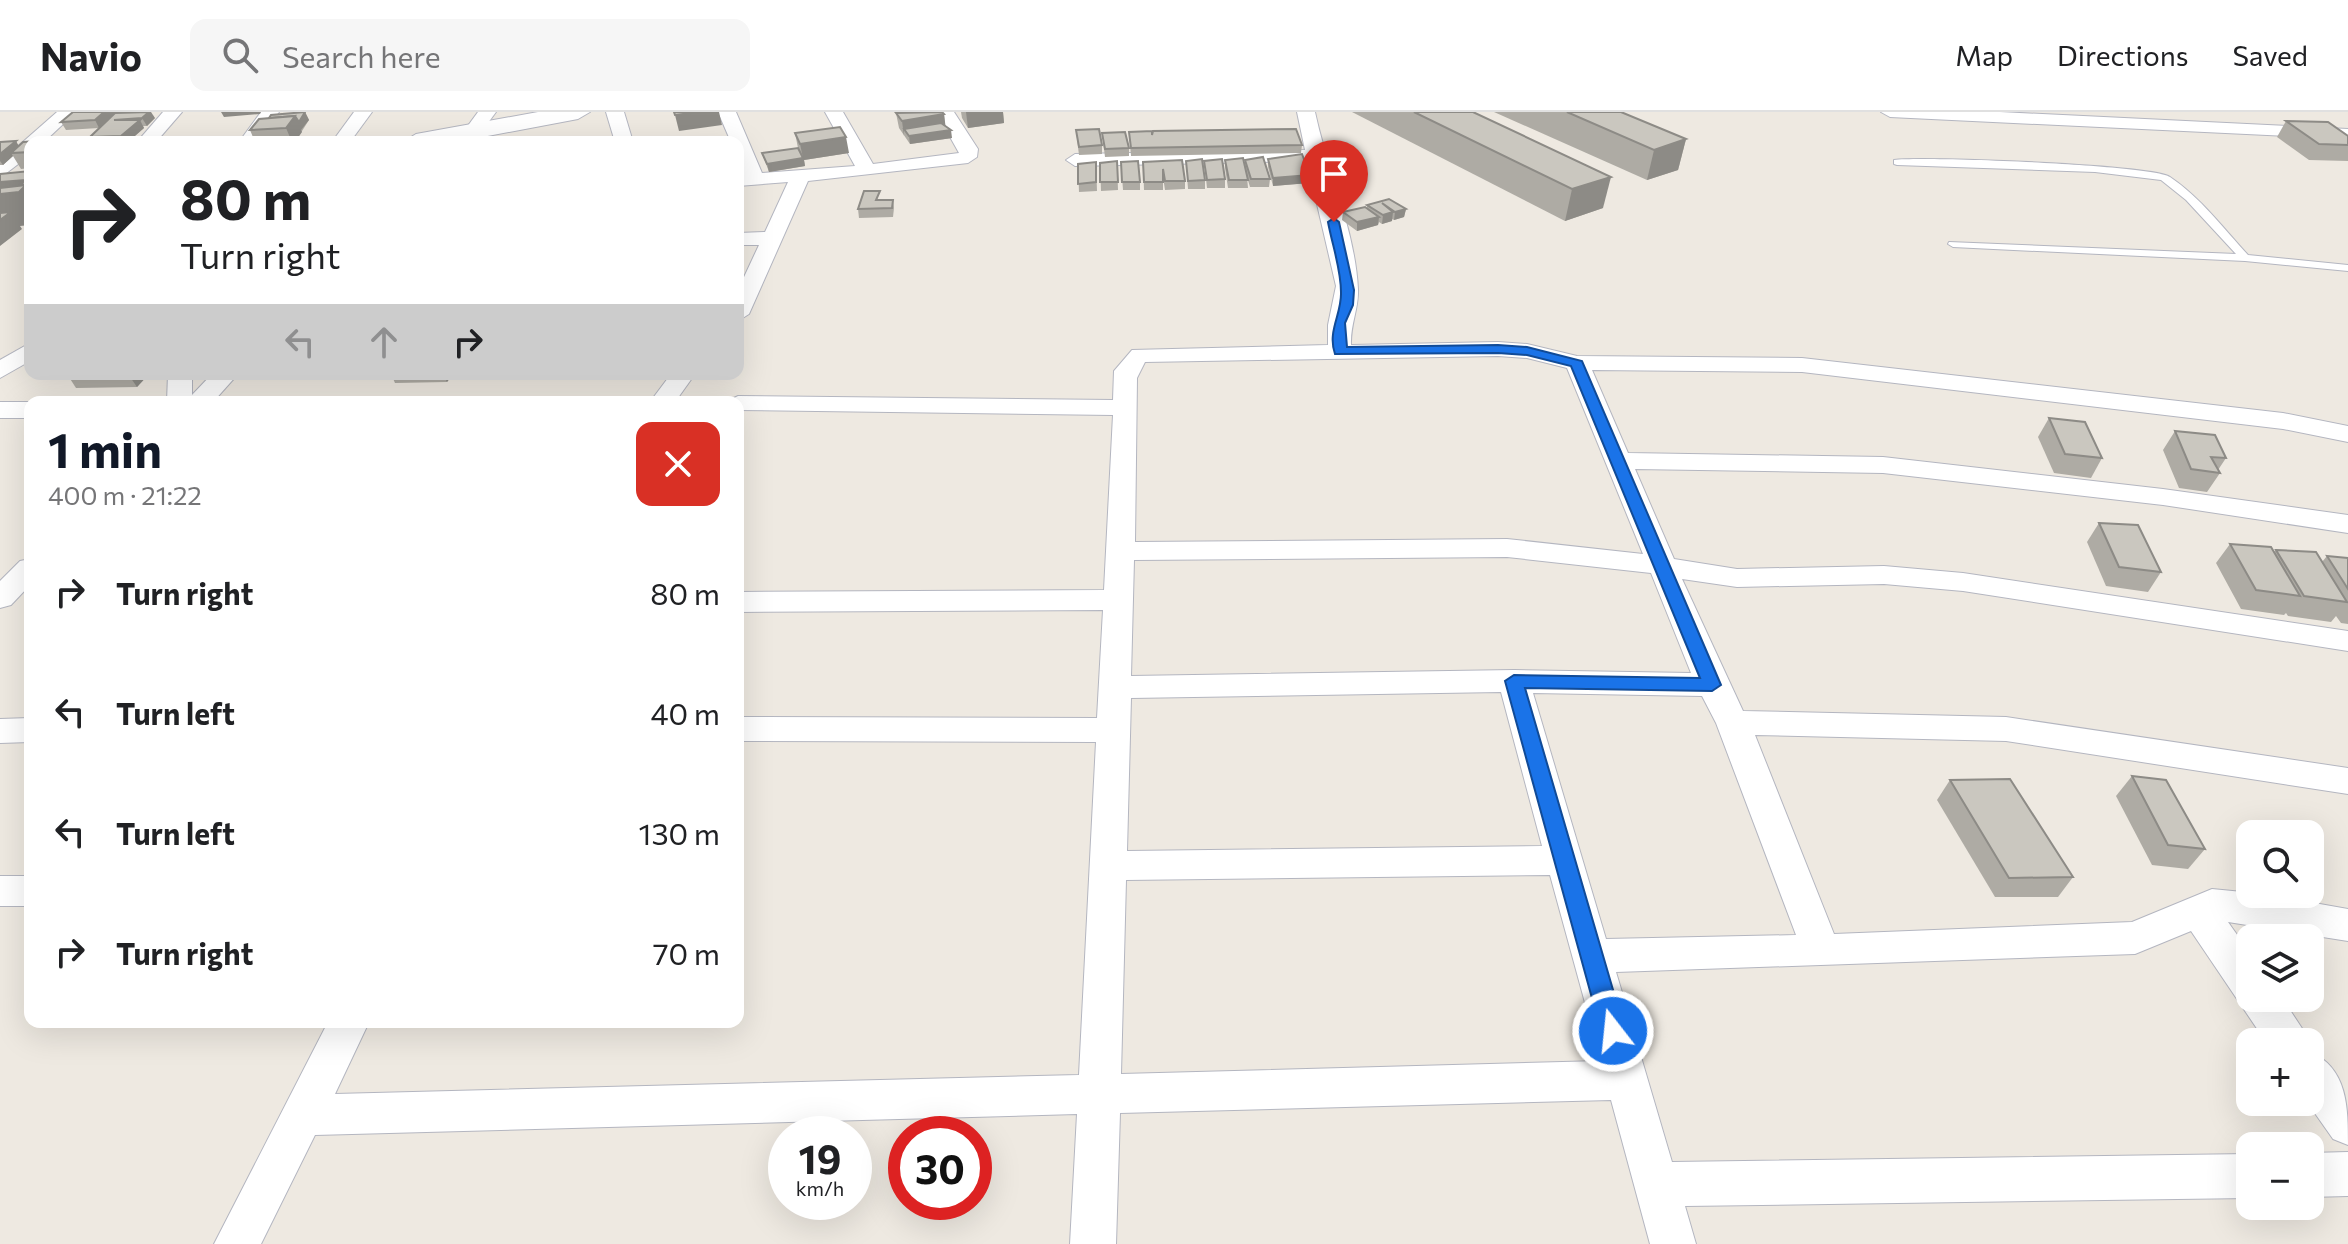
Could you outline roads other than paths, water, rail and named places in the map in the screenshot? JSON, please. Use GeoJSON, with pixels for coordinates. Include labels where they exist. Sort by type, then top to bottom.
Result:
{"type":"FeatureCollection","features":[{"type":"Feature","properties":{"kind":"street"},"geometry":{"type":"LineString","coordinates":[[41,136],[67,112]]}},
{"type":"Feature","properties":{"kind":"street"},"geometry":{"type":"LineString","coordinates":[[151,136],[173,112]]}},
{"type":"Feature","properties":{"kind":"street"},"geometry":{"type":"LineString","coordinates":[[252,136],[270,112]]}},
{"type":"Feature","properties":{"kind":"street"},"geometry":{"type":"LineString","coordinates":[[345,136],[363,112]]}},
{"type":"Feature","properties":{"kind":"street"},"geometry":{"type":"LineString","coordinates":[[443,136],[578,112]]}},
{"type":"Feature","properties":{"kind":"street"},"geometry":{"type":"LineString","coordinates":[[615,112],[622,136]]}},
{"type":"Feature","properties":{"kind":"street"},"geometry":{"type":"LineString","coordinates":[[727,112],[734,136]]}},
{"type":"Feature","properties":{"kind":"street"},"geometry":{"type":"LineString","coordinates":[[834,112],[867,171]]}},
{"type":"Feature","properties":{"kind":"street"},"geometry":{"type":"LineString","coordinates":[[747,179],[867,171],[968,157],[969,149],[945,112]]}},
{"type":"Feature","properties":{"kind":"street"},"geometry":{"type":"LineString","coordinates":[[1306,112],[1313,155],[1334,222],[1348,290],[1347,305],[1339,323],[1340,352]]}},
{"type":"Feature","properties":{"kind":"street"},"geometry":{"type":"LineString","coordinates":[[1890,112],[2348,134]]}},
{"type":"Feature","properties":{"kind":"street"},"geometry":{"type":"LineString","coordinates":[[2231,112],[2249,129]]}},
{"type":"Feature","properties":{"kind":"street"},"geometry":{"type":"LineString","coordinates":[[0,172],[24,151]]}},
{"type":"Feature","properties":{"kind":"street"},"geometry":{"type":"LineString","coordinates":[[1075,160],[1313,155]]}},
{"type":"Feature","properties":{"kind":"street"},"geometry":{"type":"LineString","coordinates":[[744,299],[800,177]]}},
{"type":"Feature","properties":{"kind":"street"},"geometry":{"type":"LineString","coordinates":[[744,239],[774,238]]}},
{"type":"Feature","properties":{"kind":"street"},"geometry":{"type":"LineString","coordinates":[[1093,1244],[1123,551],[1125,372],[1130,360],[1140,355],[1498,349],[1527,351],[1577,363],[1802,365],[2283,421],[2348,434]]}},
{"type":"Feature","properties":{"kind":"street"},"geometry":{"type":"LineString","coordinates":[[0,371],[24,354]]}},
{"type":"Feature","properties":{"kind":"street"},"geometry":{"type":"LineString","coordinates":[[1577,363],[1712,685],[1733,723],[1821,951]]}},
{"type":"Feature","properties":{"kind":"street"},"geometry":{"type":"LineString","coordinates":[[205,396],[220,380]]}},
{"type":"Feature","properties":{"kind":"street"},"geometry":{"type":"LineString","coordinates":[[744,403],[1126,408]]}},
{"type":"Feature","properties":{"kind":"street"},"geometry":{"type":"LineString","coordinates":[[0,410],[24,410]]}},
{"type":"Feature","properties":{"kind":"street"},"geometry":{"type":"LineString","coordinates":[[1620,461],[1883,465],[2163,497],[2348,524]]}},
{"type":"Feature","properties":{"kind":"street"},"geometry":{"type":"LineString","coordinates":[[1123,551],[1507,548],[1664,565],[1737,578],[1884,575],[1963,582],[2348,641]]}},
{"type":"Feature","properties":{"kind":"street"},"geometry":{"type":"LineString","coordinates":[[0,598],[24,574]]}},
{"type":"Feature","properties":{"kind":"street"},"geometry":{"type":"LineString","coordinates":[[744,602],[1121,600]]}},
{"type":"Feature","properties":{"kind":"street"},"geometry":{"type":"LineString","coordinates":[[1118,687],[1514,681],[1712,685]]}},
{"type":"Feature","properties":{"kind":"street"},"geometry":{"type":"LineString","coordinates":[[1514,681],[1673,1244]]}},
{"type":"Feature","properties":{"kind":"street"},"geometry":{"type":"LineString","coordinates":[[1733,723],[2006,729],[2348,781]]}},
{"type":"Feature","properties":{"kind":"street"},"geometry":{"type":"LineString","coordinates":[[744,729],[1116,730]]}},
{"type":"Feature","properties":{"kind":"street"},"geometry":{"type":"LineString","coordinates":[[0,731],[24,730]]}},
{"type":"Feature","properties":{"kind":"street"},"geometry":{"type":"LineString","coordinates":[[1110,866],[1565,860]]}},
{"type":"Feature","properties":{"kind":"street"},"geometry":{"type":"LineString","coordinates":[[0,891],[24,891]]}},
{"type":"Feature","properties":{"kind":"street"},"geometry":{"type":"LineString","coordinates":[[1592,956],[1821,951],[2135,938],[2212,905],[2260,909],[2348,925]]}},
{"type":"Feature","properties":{"kind":"street"},"geometry":{"type":"LineString","coordinates":[[2198,910],[2236,965]]}},
{"type":"Feature","properties":{"kind":"street"},"geometry":{"type":"LineString","coordinates":[[237,1244],[346,1028]]}},
{"type":"Feature","properties":{"kind":"street"},"geometry":{"type":"LineString","coordinates":[[302,1115],[1627,1080]]}},
{"type":"Feature","properties":{"kind":"street"},"geometry":{"type":"LineString","coordinates":[[2324,1091],[2348,1125]]}},
{"type":"Feature","properties":{"kind":"street"},"geometry":{"type":"LineString","coordinates":[[2324,1175],[2348,1174]]}},
{"type":"Feature","properties":{"kind":"street"},"geometry":{"type":"LineString","coordinates":[[1656,1184],[2236,1176]]}},
{"type":"Feature","properties":{"kind":"lane"},"geometry":{"type":"LineString","coordinates":[[1897,162],[2095,169],[2164,177],[2189,198],[2245,258]]}},
{"type":"Feature","properties":{"kind":"lane"},"geometry":{"type":"LineString","coordinates":[[1953,244],[2245,258],[2348,268]]}}]}
